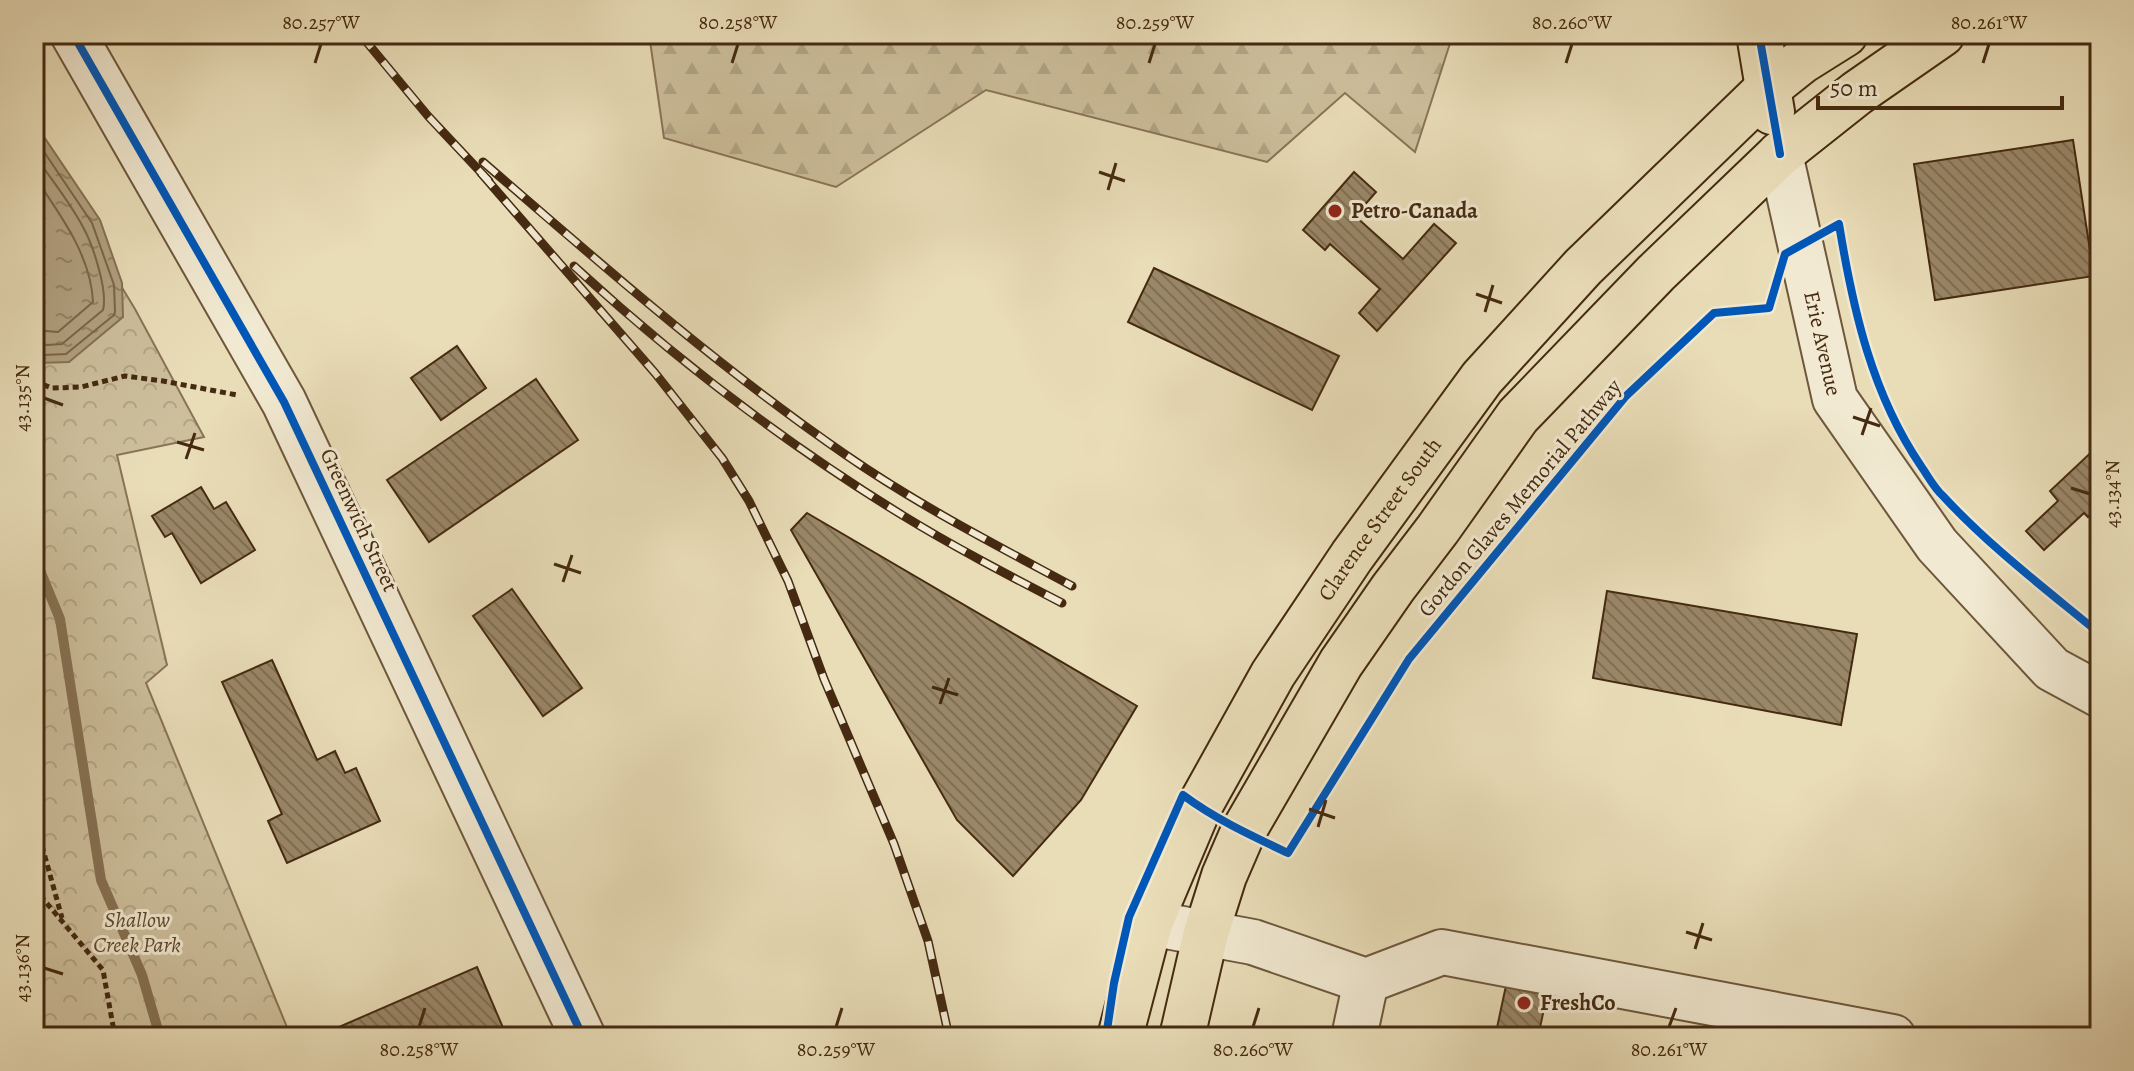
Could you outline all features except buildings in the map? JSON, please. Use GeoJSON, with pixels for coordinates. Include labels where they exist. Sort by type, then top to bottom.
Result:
{"type":"FeatureCollection","features":[{"type":"Feature","properties":{"kind":"main road","name":"Erie Avenue"},"geometry":{"type":"LineString","coordinates":[[1759,34],[1780,154]]}},
{"type":"Feature","properties":{"kind":"main road","name":"Clarence Street South"},"geometry":{"type":"LineString","coordinates":[[1120,1037],[1150,923],[1199,807],[1273,674],[1352,556],[1482,378],[1583,267],[1768,88],[1802,61],[1845,34]]}},
{"type":"Feature","properties":{"kind":"main road"},"geometry":{"type":"LineString","coordinates":[[1182,1037],[1206,933],[1224,876],[1243,832],[1341,663],[1518,416],[1656,273],[1780,154],[1857,93],[1942,34]]}},
{"type":"Feature","properties":{"kind":"street","name":"Greenwich Street"},"geometry":{"type":"LineString","coordinates":[[73,34],[284,402],[583,1037]]}},
{"type":"Feature","properties":{"kind":"street","name":"Erie Avenue"},"geometry":{"type":"LineString","coordinates":[[1780,154],[1835,399],[1937,545],[2052,669],[2100,695]]}},
{"type":"Feature","properties":{"kind":"street"},"geometry":{"type":"LineString","coordinates":[[1150,923],[1253,942],[1366,981],[1442,952],[1893,1037]]}},
{"type":"Feature","properties":{"kind":"street"},"geometry":{"type":"LineString","coordinates":[[1354,1037],[1366,981]]}},
{"type":"Feature","properties":{"kind":"path"},"geometry":{"type":"LineString","coordinates":[[34,381],[52,388],[81,387],[125,376],[284,402]]}},
{"type":"Feature","properties":{"kind":"path"},"geometry":{"type":"LineString","coordinates":[[34,817],[63,923]]}},
{"type":"Feature","properties":{"kind":"path"},"geometry":{"type":"LineString","coordinates":[[34,888],[103,970],[115,1037]]}},
{"type":"Feature","properties":{"kind":"green space"},"geometry":{"type":"Polygon","coordinates":[[[649,34],[1453,34],[1415,152],[1345,93],[1267,162],[986,90],[836,187],[664,138],[649,34]]]}},
{"type":"Feature","properties":{"kind":"green space","name":"Shallow Creek Park"},"geometry":{"type":"Polygon","coordinates":[[[34,143],[135,309],[204,437],[117,455],[167,665],[146,683],[291,1037],[34,1037],[34,143]]]}},
{"type":"Feature","properties":{"kind":"water"},"geometry":{"type":"Polygon","coordinates":[[[34,122],[100,220],[122,283],[123,317],[69,362],[38,363],[34,349],[34,122]]]}},
{"type":"Feature","properties":{"kind":"waterway"},"geometry":{"type":"LineString","coordinates":[[34,556],[60,619],[101,880],[142,975],[160,1037]]}},
{"type":"Feature","properties":{"kind":"railway"},"geometry":{"type":"LineString","coordinates":[[360,34],[428,116],[489,181]]}},
{"type":"Feature","properties":{"kind":"railway"},"geometry":{"type":"LineString","coordinates":[[483,162],[661,314],[798,421],[901,491],[1072,586]]}},
{"type":"Feature","properties":{"kind":"railway"},"geometry":{"type":"LineString","coordinates":[[481,173],[655,373],[722,458],[749,501],[788,581],[824,679],[894,844],[928,941],[949,1037]]}},
{"type":"Feature","properties":{"kind":"railway"},"geometry":{"type":"LineString","coordinates":[[574,266],[691,367],[816,459],[922,527],[1062,603]]}},
{"type":"Feature","properties":{"kind":"cycle path"},"geometry":{"type":"LineString","coordinates":[[73,34],[284,402],[583,1037]]}},
{"type":"Feature","properties":{"kind":"cycle path"},"geometry":{"type":"LineString","coordinates":[[1759,34],[1780,154]]}},
{"type":"Feature","properties":{"kind":"cycle path","name":"Gordon Glaves Memorial Pathway"},"geometry":{"type":"LineString","coordinates":[[1106,1037],[1129,917],[1183,795],[1247,834],[1288,853],[1409,659],[1626,396],[1714,313],[1769,308],[1785,254],[1839,224],[1858,319],[1877,380],[1889,410],[1921,466],[1940,493],[1980,533],[2100,634]]}},
{"type":"Feature","properties":{"kind":"place","name":"Petro-Canada"},"geometry":{"type":"Point","coordinates":[1335,211]}},
{"type":"Feature","properties":{"kind":"place","name":"FreshCo"},"geometry":{"type":"Point","coordinates":[1524,1003]}}]}
